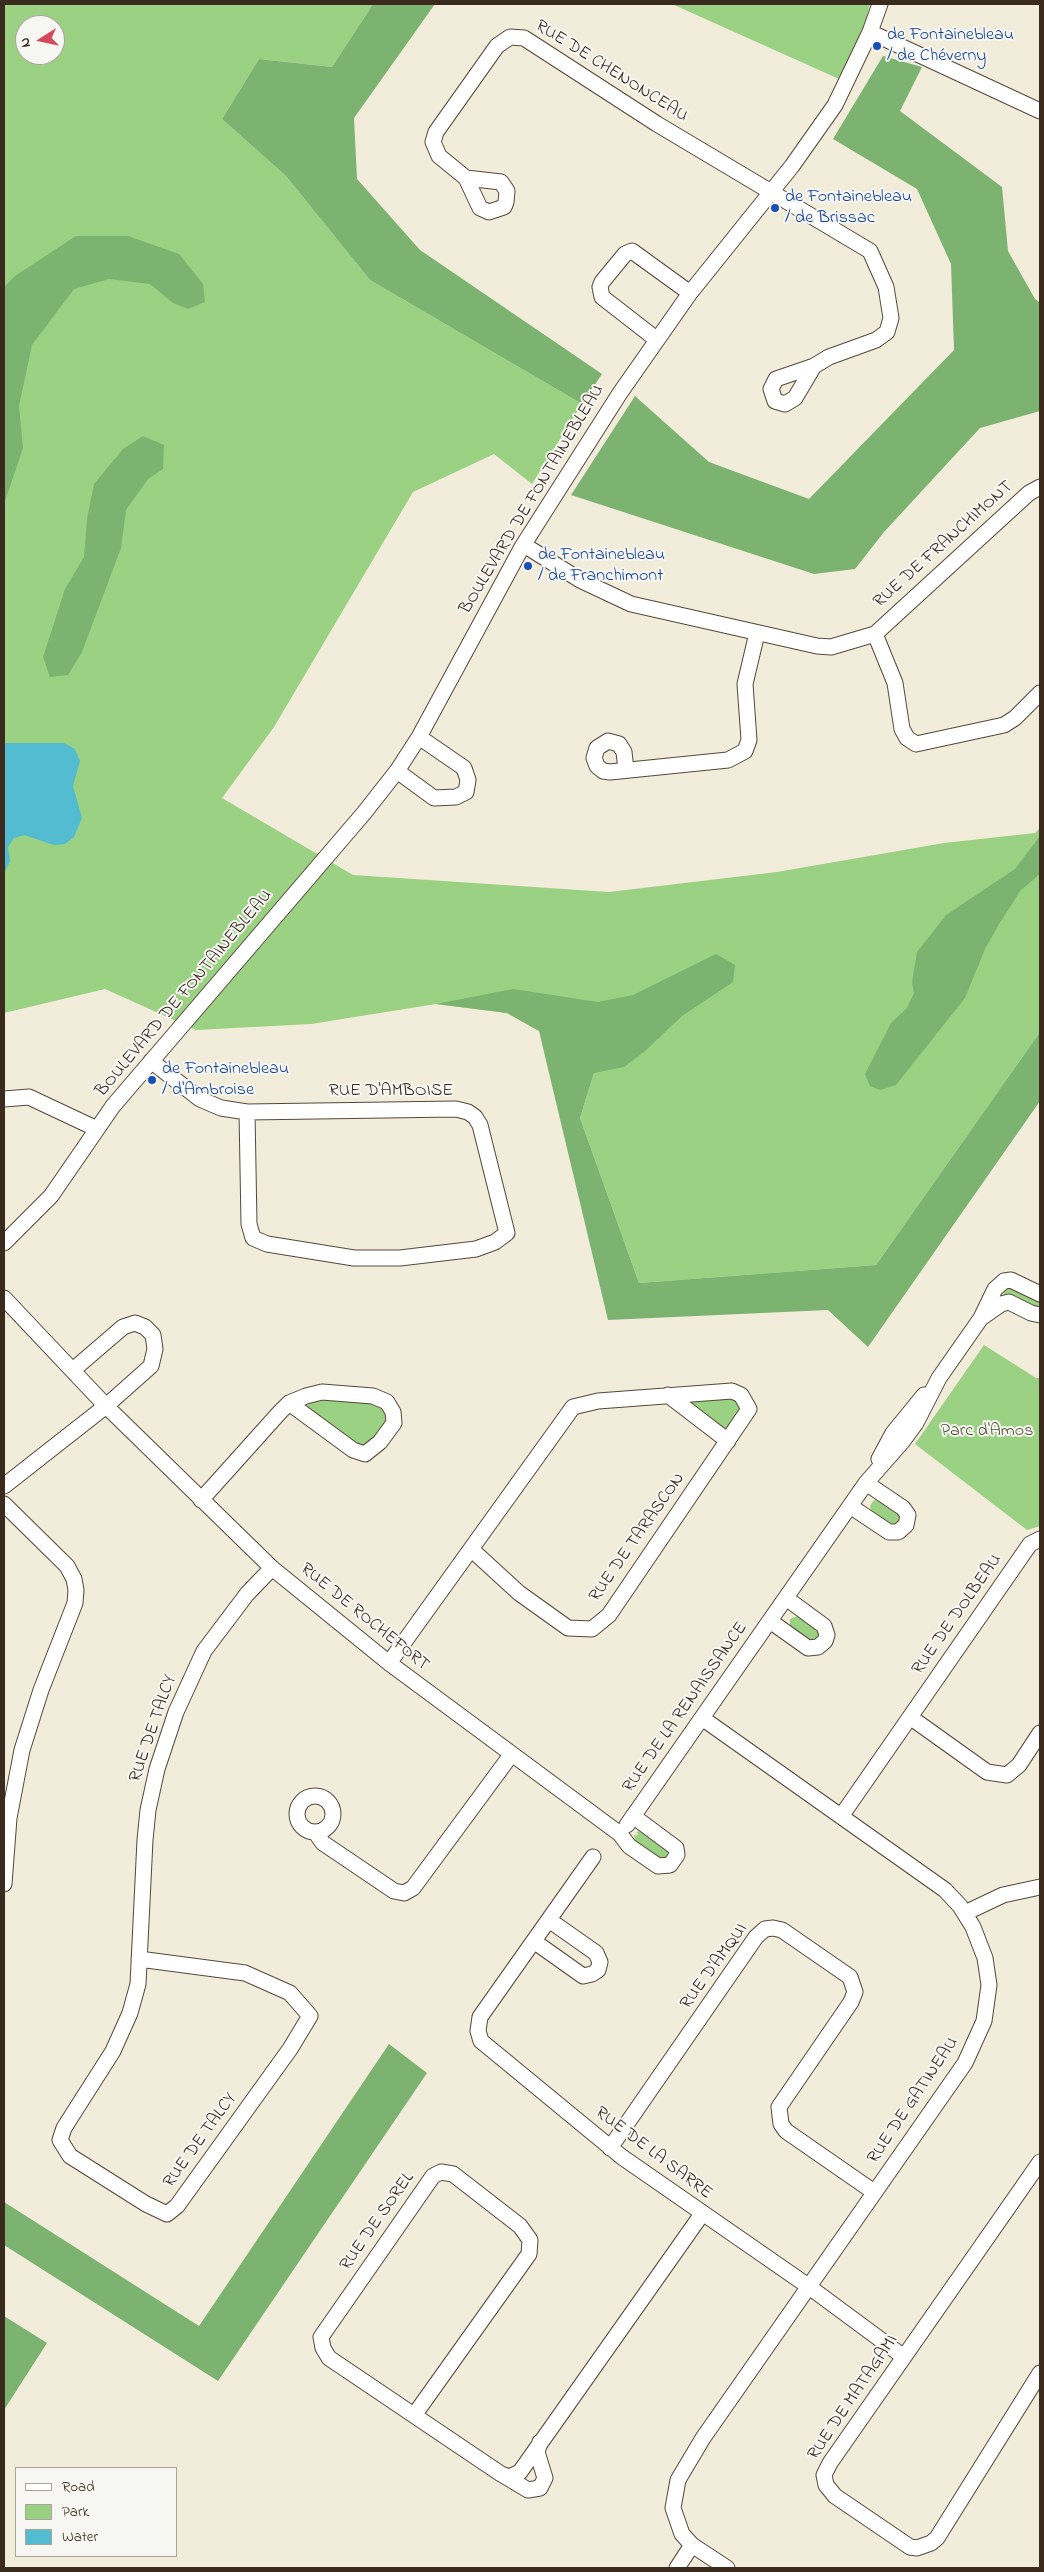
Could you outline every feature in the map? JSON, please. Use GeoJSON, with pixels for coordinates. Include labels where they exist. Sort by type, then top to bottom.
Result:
{"type":"FeatureCollection","features":[{"type":"Feature","properties":{"kind":"street","name":"BOULEVARD DE FONTAINEBLEAU"},"geometry":{"type":"LineString","coordinates":[[4,1243],[51,1196],[97,1129],[151,1061],[364,813],[397,771],[419,737],[524,544],[553,496],[656,339],[835,105],[870,32],[880,4]]}},
{"type":"Feature","properties":{"kind":"street"},"geometry":{"type":"LineString","coordinates":[[870,32],[1040,111]]}},
{"type":"Feature","properties":{"kind":"street","name":"RUE DE CHENONCEAU"},"geometry":{"type":"LineString","coordinates":[[466,178],[437,154],[433,142],[436,132],[497,46],[506,39],[514,37],[524,38],[662,126],[866,247],[877,264],[886,288],[891,318],[887,332],[876,340],[829,356],[814,366]]}},
{"type":"Feature","properties":{"kind":"street"},"geometry":{"type":"LineString","coordinates":[[656,339],[602,297],[600,288],[602,282],[625,254],[632,251],[690,293]]}},
{"type":"Feature","properties":{"kind":"street","name":"RUE DE FRANCHIMONT"},"geometry":{"type":"LineString","coordinates":[[524,544],[580,580],[618,599],[757,633],[824,647],[836,646],[875,634],[1029,493],[1040,487]]}},
{"type":"Feature","properties":{"kind":"street"},"geometry":{"type":"LineString","coordinates":[[626,770],[728,760],[744,751],[749,740],[745,684],[757,633]]}},
{"type":"Feature","properties":{"kind":"street","name":"RUE DE FRANCHIMONT"},"geometry":{"type":"LineString","coordinates":[[875,634],[895,684],[902,730],[907,738],[916,744],[1004,725],[1015,718],[1040,693]]}},
{"type":"Feature","properties":{"kind":"street"},"geometry":{"type":"LineString","coordinates":[[397,771],[434,798],[456,797],[466,792],[468,785],[464,768],[419,737]]}},
{"type":"Feature","properties":{"kind":"street","name":"RUE D'AMBOISE"},"geometry":{"type":"LineString","coordinates":[[151,1061],[200,1099],[220,1108],[247,1112],[456,1109],[468,1112],[475,1117],[480,1125],[507,1233],[496,1242],[476,1249],[400,1258],[354,1258],[267,1244],[253,1238],[249,1224],[247,1112]]}},
{"type":"Feature","properties":{"kind":"street"},"geometry":{"type":"LineString","coordinates":[[4,1099],[29,1096],[97,1129]]}},
{"type":"Feature","properties":{"kind":"street","name":"RUE DE LA RENAISSANCE"},"geometry":{"type":"LineString","coordinates":[[633,1816],[674,1846],[677,1853],[674,1860],[665,1867],[658,1866],[629,1846],[620,1834],[866,1483],[893,1433],[939,1378],[981,1318],[989,1296],[1004,1281],[1014,1280],[1040,1294]]}},
{"type":"Feature","properties":{"kind":"street","name":"RUE DE ROCHEFORT"},"geometry":{"type":"LineString","coordinates":[[4,1298],[106,1406],[272,1568],[388,1663],[620,1834]]}},
{"type":"Feature","properties":{"kind":"street","name":"RUE DE LA RENAISSANCE"},"geometry":{"type":"LineString","coordinates":[[981,1318],[1001,1304],[1009,1302],[1031,1313],[1040,1315]]}},
{"type":"Feature","properties":{"kind":"street"},"geometry":{"type":"LineString","coordinates":[[4,1486],[106,1406],[151,1366],[155,1349],[153,1335],[149,1330],[135,1323],[123,1327],[72,1370]]}},
{"type":"Feature","properties":{"kind":"street","name":"RUE DE TARASCON"},"geometry":{"type":"LineString","coordinates":[[388,1663],[573,1407],[598,1401],[732,1391],[741,1395],[749,1409],[609,1615],[592,1629],[568,1628],[518,1593],[471,1549]]}},
{"type":"Feature","properties":{"kind":"street"},"geometry":{"type":"LineString","coordinates":[[201,1500],[289,1403],[306,1396],[322,1392],[373,1396],[387,1402],[393,1412],[394,1423],[380,1442],[365,1454],[353,1450],[289,1403]]}},
{"type":"Feature","properties":{"kind":"street"},"geometry":{"type":"LineString","coordinates":[[668,1395],[728,1441]]}},
{"type":"Feature","properties":{"kind":"street"},"geometry":{"type":"LineString","coordinates":[[850,1506],[889,1532],[898,1532],[906,1526],[906,1512],[866,1483]]}},
{"type":"Feature","properties":{"kind":"street"},"geometry":{"type":"LineString","coordinates":[[4,1504],[67,1566],[74,1579],[76,1590],[75,1603],[41,1690],[22,1750],[5,1849],[4,1884]]}},
{"type":"Feature","properties":{"kind":"street","name":"RUE DE DOLBEAU"},"geometry":{"type":"LineString","coordinates":[[842,1815],[1030,1544],[1040,1539]]}},
{"type":"Feature","properties":{"kind":"street","name":"RUE DE TALCY"},"geometry":{"type":"LineString","coordinates":[[139,1958],[245,1973],[290,1993],[302,2004],[310,2016],[290,2050],[177,2206],[167,2214],[146,2204],[70,2156],[60,2140],[64,2128],[80,2106],[117,2043],[130,2013],[138,1984],[139,1958],[145,1840],[148,1810],[157,1769],[176,1712],[204,1651],[247,1594],[272,1568]]}},
{"type":"Feature","properties":{"kind":"street","name":"RUE DE LA RENAISSANCE"},"geometry":{"type":"LineString","coordinates":[[770,1621],[808,1648],[818,1648],[825,1641],[827,1635],[824,1626],[786,1598]]}},
{"type":"Feature","properties":{"kind":"street"},"geometry":{"type":"LineString","coordinates":[[910,1717],[987,1772],[1007,1775],[1019,1765],[1040,1733]]}},
{"type":"Feature","properties":{"kind":"street","name":"RUE DE GATINEAU"},"geometry":{"type":"LineString","coordinates":[[702,1718],[842,1815],[933,1880],[950,1895],[965,1913],[980,1943],[988,1972],[988,2001],[982,2029],[959,2072],[808,2286],[680,2474],[674,2494],[674,2514],[682,2534],[692,2545],[718,2566]]}},
{"type":"Feature","properties":{"kind":"street"},"geometry":{"type":"LineString","coordinates":[[314,1832],[323,1843],[394,1891],[404,1893],[413,1888],[511,1755]]}},
{"type":"Feature","properties":{"kind":"street","name":"RUE DE LA SARRE"},"geometry":{"type":"LineString","coordinates":[[593,1857],[535,1942],[480,2017],[478,2031],[481,2041],[610,2148],[702,2214],[808,2286],[904,2357]]}},
{"type":"Feature","properties":{"kind":"street"},"geometry":{"type":"LineString","coordinates":[[965,1913],[1011,1892],[1040,1887]]}},
{"type":"Feature","properties":{"kind":"street"},"geometry":{"type":"LineString","coordinates":[[535,1942],[583,1976],[598,1970],[600,1962],[596,1953],[549,1920]]}},
{"type":"Feature","properties":{"kind":"street","name":"RUE D'AMQUI"},"geometry":{"type":"LineString","coordinates":[[610,2148],[756,1937],[765,1929],[773,1928],[782,1930],[850,1977],[854,1988],[851,2002],[779,2108],[781,2124],[786,2131],[874,2192]]}},
{"type":"Feature","properties":{"kind":"street","name":"RUE DE MATAGAMI"},"geometry":{"type":"LineString","coordinates":[[1040,2162],[830,2463],[825,2480],[829,2491],[906,2544],[917,2548],[931,2543],[937,2538],[1040,2373]]}},
{"type":"Feature","properties":{"kind":"street","name":"RUE DE SOREL"},"geometry":{"type":"LineString","coordinates":[[414,2414],[529,2254],[530,2240],[520,2226],[453,2174],[441,2172],[433,2176],[321,2337],[323,2348],[329,2358],[501,2474],[528,2490],[540,2488],[545,2478],[537,2452],[540,2441]]}},
{"type":"Feature","properties":{"kind":"street"},"geometry":{"type":"LineString","coordinates":[[501,2474],[510,2477],[520,2472],[540,2441],[702,2214]]}},
{"type":"Feature","properties":{"kind":"street"},"geometry":{"type":"LineString","coordinates":[[676,2568],[692,2545]]}},
{"type":"Feature","properties":{"kind":"green space"},"geometry":{"type":"Polygon","coordinates":[[[4,4],[373,4],[332,67],[259,59],[222,119],[286,176],[370,280],[582,404],[532,484],[494,454],[413,492],[274,727],[222,798],[353,875],[609,892],[777,872],[944,843],[1035,833],[1040,828],[1040,1032],[876,1265],[639,1283],[580,1118],[594,1073],[539,1031],[507,1013],[436,1004],[311,1024],[196,1030],[105,989],[4,1013],[4,4]]]}},
{"type":"Feature","properties":{"kind":"green space"},"geometry":{"type":"Polygon","coordinates":[[[373,4],[435,4],[354,118],[357,179],[420,250],[602,374],[582,404],[370,280],[286,176],[222,119],[259,59],[332,67],[373,4]]]}},
{"type":"Feature","properties":{"kind":"green space"},"geometry":{"type":"Polygon","coordinates":[[[672,4],[870,4],[863,30],[839,79],[672,4]]]}},
{"type":"Feature","properties":{"kind":"green space"},"geometry":{"type":"Polygon","coordinates":[[[883,56],[922,67],[900,111],[1002,187],[1008,251],[1035,299],[1040,303],[1040,411],[980,428],[884,532],[855,569],[814,574],[571,495],[635,396],[709,462],[809,499],[954,350],[951,264],[917,189],[833,139],[883,56]]]}},
{"type":"Feature","properties":{"kind":"green space"},"geometry":{"type":"Polygon","coordinates":[[[76,236],[128,236],[179,254],[203,284],[205,302],[188,309],[173,303],[150,284],[109,279],[74,289],[32,345],[19,406],[23,448],[4,504],[4,287],[15,276],[76,236]]]}},
{"type":"Feature","properties":{"kind":"green space"},"geometry":{"type":"Polygon","coordinates":[[[143,436],[164,445],[163,469],[148,479],[126,510],[121,548],[82,652],[68,675],[50,677],[43,657],[65,589],[84,557],[87,519],[94,484],[123,449],[143,436]]]}},
{"type":"Feature","properties":{"kind":"green space"},"geometry":{"type":"Polygon","coordinates":[[[1040,836],[1040,874],[1021,890],[999,924],[985,949],[965,998],[896,1085],[880,1090],[870,1086],[865,1074],[891,1023],[907,1008],[914,993],[912,982],[917,952],[946,915],[1015,869],[1040,836]]]}},
{"type":"Feature","properties":{"kind":"green space"},"geometry":{"type":"Polygon","coordinates":[[[716,954],[735,965],[733,982],[682,1016],[645,1051],[624,1067],[594,1073],[580,1118],[639,1283],[876,1265],[1040,1032],[1040,1101],[868,1347],[828,1310],[608,1320],[539,1031],[507,1013],[436,1004],[513,989],[598,1002],[633,995],[716,954]]]}},
{"type":"Feature","properties":{"kind":"green space"},"geometry":{"type":"Polygon","coordinates":[[[1010,1288],[1040,1301],[1040,1308],[1033,1307],[1016,1296],[1004,1295],[1003,1290],[1010,1288]]]}},
{"type":"Feature","properties":{"kind":"green space","name":"Parc d'Amos"},"geometry":{"type":"Polygon","coordinates":[[[984,1345],[1036,1378],[1040,1378],[1040,1526],[1027,1530],[915,1444],[984,1345]]]}},
{"type":"Feature","properties":{"kind":"green space"},"geometry":{"type":"Polygon","coordinates":[[[732,1391],[749,1409],[728,1441],[668,1395],[732,1391]]]}},
{"type":"Feature","properties":{"kind":"green space"},"geometry":{"type":"Polygon","coordinates":[[[306,1396],[373,1396],[393,1412],[365,1454],[289,1403],[306,1396]]]}},
{"type":"Feature","properties":{"kind":"green space"},"geometry":{"type":"Polygon","coordinates":[[[874,1500],[880,1501],[899,1514],[900,1522],[893,1526],[871,1511],[870,1506],[874,1500]]]}},
{"type":"Feature","properties":{"kind":"green space"},"geometry":{"type":"Polygon","coordinates":[[[798,1616],[817,1629],[820,1634],[818,1639],[811,1641],[790,1627],[790,1619],[798,1616]]]}},
{"type":"Feature","properties":{"kind":"green space"},"geometry":{"type":"Polygon","coordinates":[[[641,1831],[668,1850],[667,1858],[661,1859],[635,1841],[634,1834],[636,1836],[638,1834],[636,1832],[641,1831]]]}},
{"type":"Feature","properties":{"kind":"green space"},"geometry":{"type":"Polygon","coordinates":[[[389,2044],[427,2073],[218,2381],[4,2245],[4,2202],[199,2326],[389,2044]]]}},
{"type":"Feature","properties":{"kind":"green space"},"geometry":{"type":"Polygon","coordinates":[[[4,2316],[47,2343],[4,2410],[4,2316]]]}},
{"type":"Feature","properties":{"kind":"water"},"geometry":{"type":"Polygon","coordinates":[[[64,743],[75,749],[80,761],[73,786],[82,818],[74,837],[65,844],[54,845],[24,835],[14,838],[8,847],[10,861],[4,874],[4,744],[64,743]]]}},
{"type":"Feature","properties":{"kind":"place","name":"de Fontainebleau / de Chéverny"},"geometry":{"type":"Point","coordinates":[877,46]}},
{"type":"Feature","properties":{"kind":"place","name":"de Fontainebleau / de Brissac"},"geometry":{"type":"Point","coordinates":[775,208]}},
{"type":"Feature","properties":{"kind":"place","name":"de Fontainebleau / de Franchimont"},"geometry":{"type":"Point","coordinates":[528,566]}},
{"type":"Feature","properties":{"kind":"place","name":"de Fontainebleau / d'Ambroise"},"geometry":{"type":"Point","coordinates":[152,1080]}}]}
